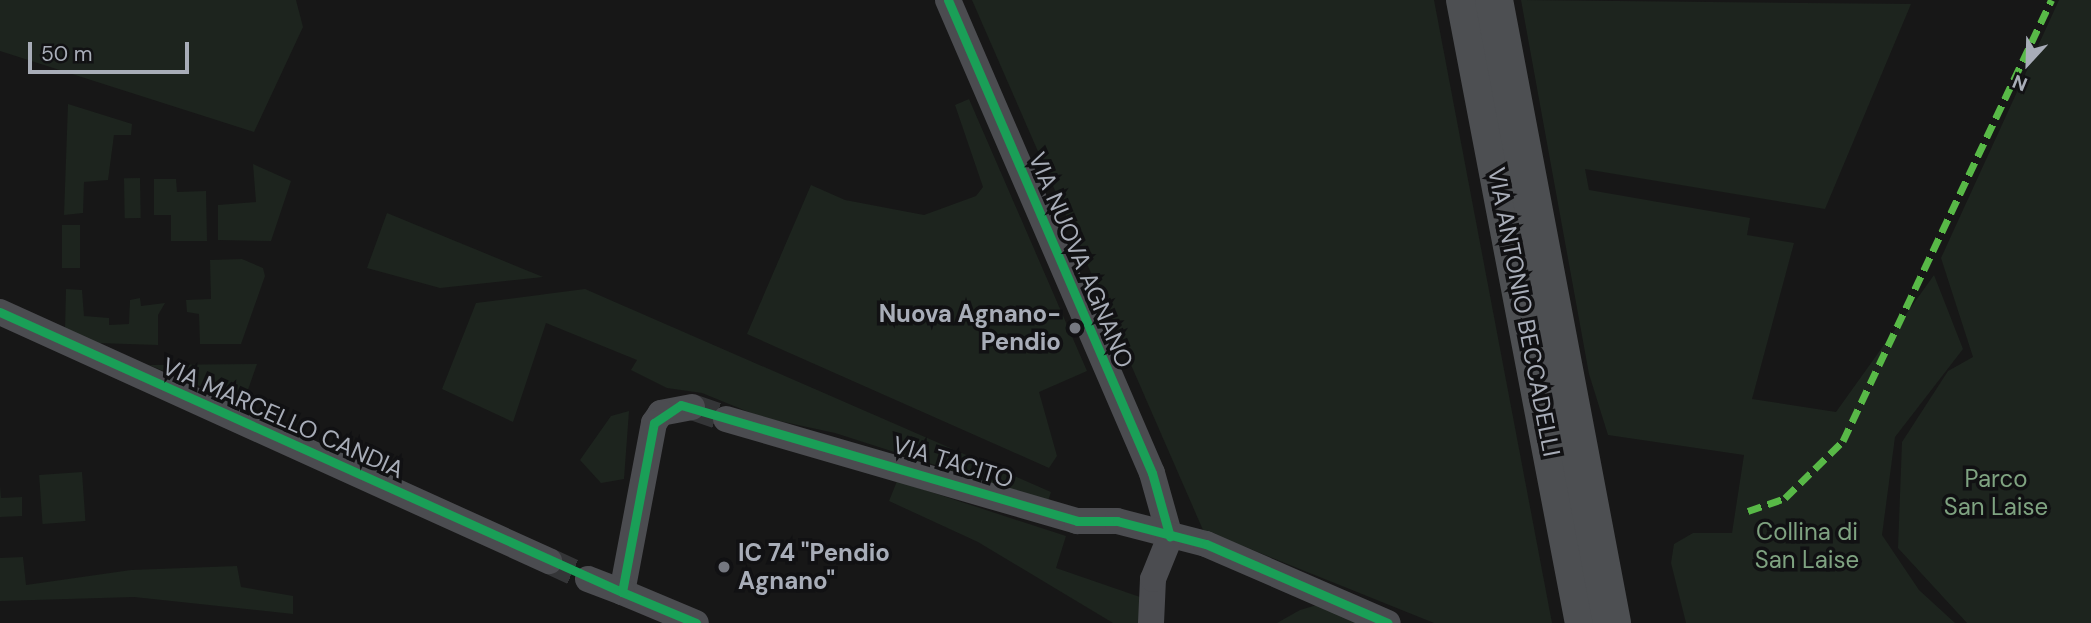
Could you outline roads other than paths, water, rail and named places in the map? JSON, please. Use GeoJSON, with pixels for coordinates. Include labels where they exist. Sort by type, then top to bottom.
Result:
{"type":"FeatureCollection","features":[{"type":"Feature","properties":{"kind":"main road","name":"VIA ANTONIO BECCADELLI"},"geometry":{"type":"LineString","coordinates":[[1465,0],[1584,623]]}},
{"type":"Feature","properties":{"kind":"main road","name":"VIA ANTONIO BECCADELLI"},"geometry":{"type":"LineString","coordinates":[[1494,0],[1612,623]]}},
{"type":"Feature","properties":{"kind":"street","name":"VIA NUOVA AGNANO"},"geometry":{"type":"LineString","coordinates":[[948,0],[1152,472],[1170,537]]}},
{"type":"Feature","properties":{"kind":"street","name":"VIA MARCELLO CANDIA"},"geometry":{"type":"LineString","coordinates":[[0,312],[549,561]]}},
{"type":"Feature","properties":{"kind":"street"},"geometry":{"type":"LineString","coordinates":[[622,592],[654,424],[661,413],[692,407]]}},
{"type":"Feature","properties":{"kind":"street","name":"VIA TACITO"},"geometry":{"type":"LineString","coordinates":[[726,419],[1077,521],[1117,521],[1170,537],[1206,544],[1388,623]]}},
{"type":"Feature","properties":{"kind":"street"},"geometry":{"type":"LineString","coordinates":[[1151,623],[1153,579],[1170,537]]}},
{"type":"Feature","properties":{"kind":"street"},"geometry":{"type":"LineString","coordinates":[[588,579],[696,623]]}},
{"type":"Feature","properties":{"kind":"tunnel"},"geometry":{"type":"LineString","coordinates":[[692,407],[726,419]]}},
{"type":"Feature","properties":{"kind":"tunnel"},"geometry":{"type":"LineString","coordinates":[[549,561],[588,579]]}},
{"type":"Feature","properties":{"kind":"place","name":"Nuova Agnano- Pendio"},"geometry":{"type":"Point","coordinates":[1075,328]}},
{"type":"Feature","properties":{"kind":"place","name":"IC 74 \"Pendio Agnano\""},"geometry":{"type":"Point","coordinates":[724,567]}},
{"type":"Feature","properties":{"kind":"park label","name":"Parco San Laise"},"geometry":{"type":"Point","coordinates":[1996,493]}},
{"type":"Feature","properties":{"kind":"park label","name":"Collina di San Laise"},"geometry":{"type":"Point","coordinates":[1807,546]}}]}
